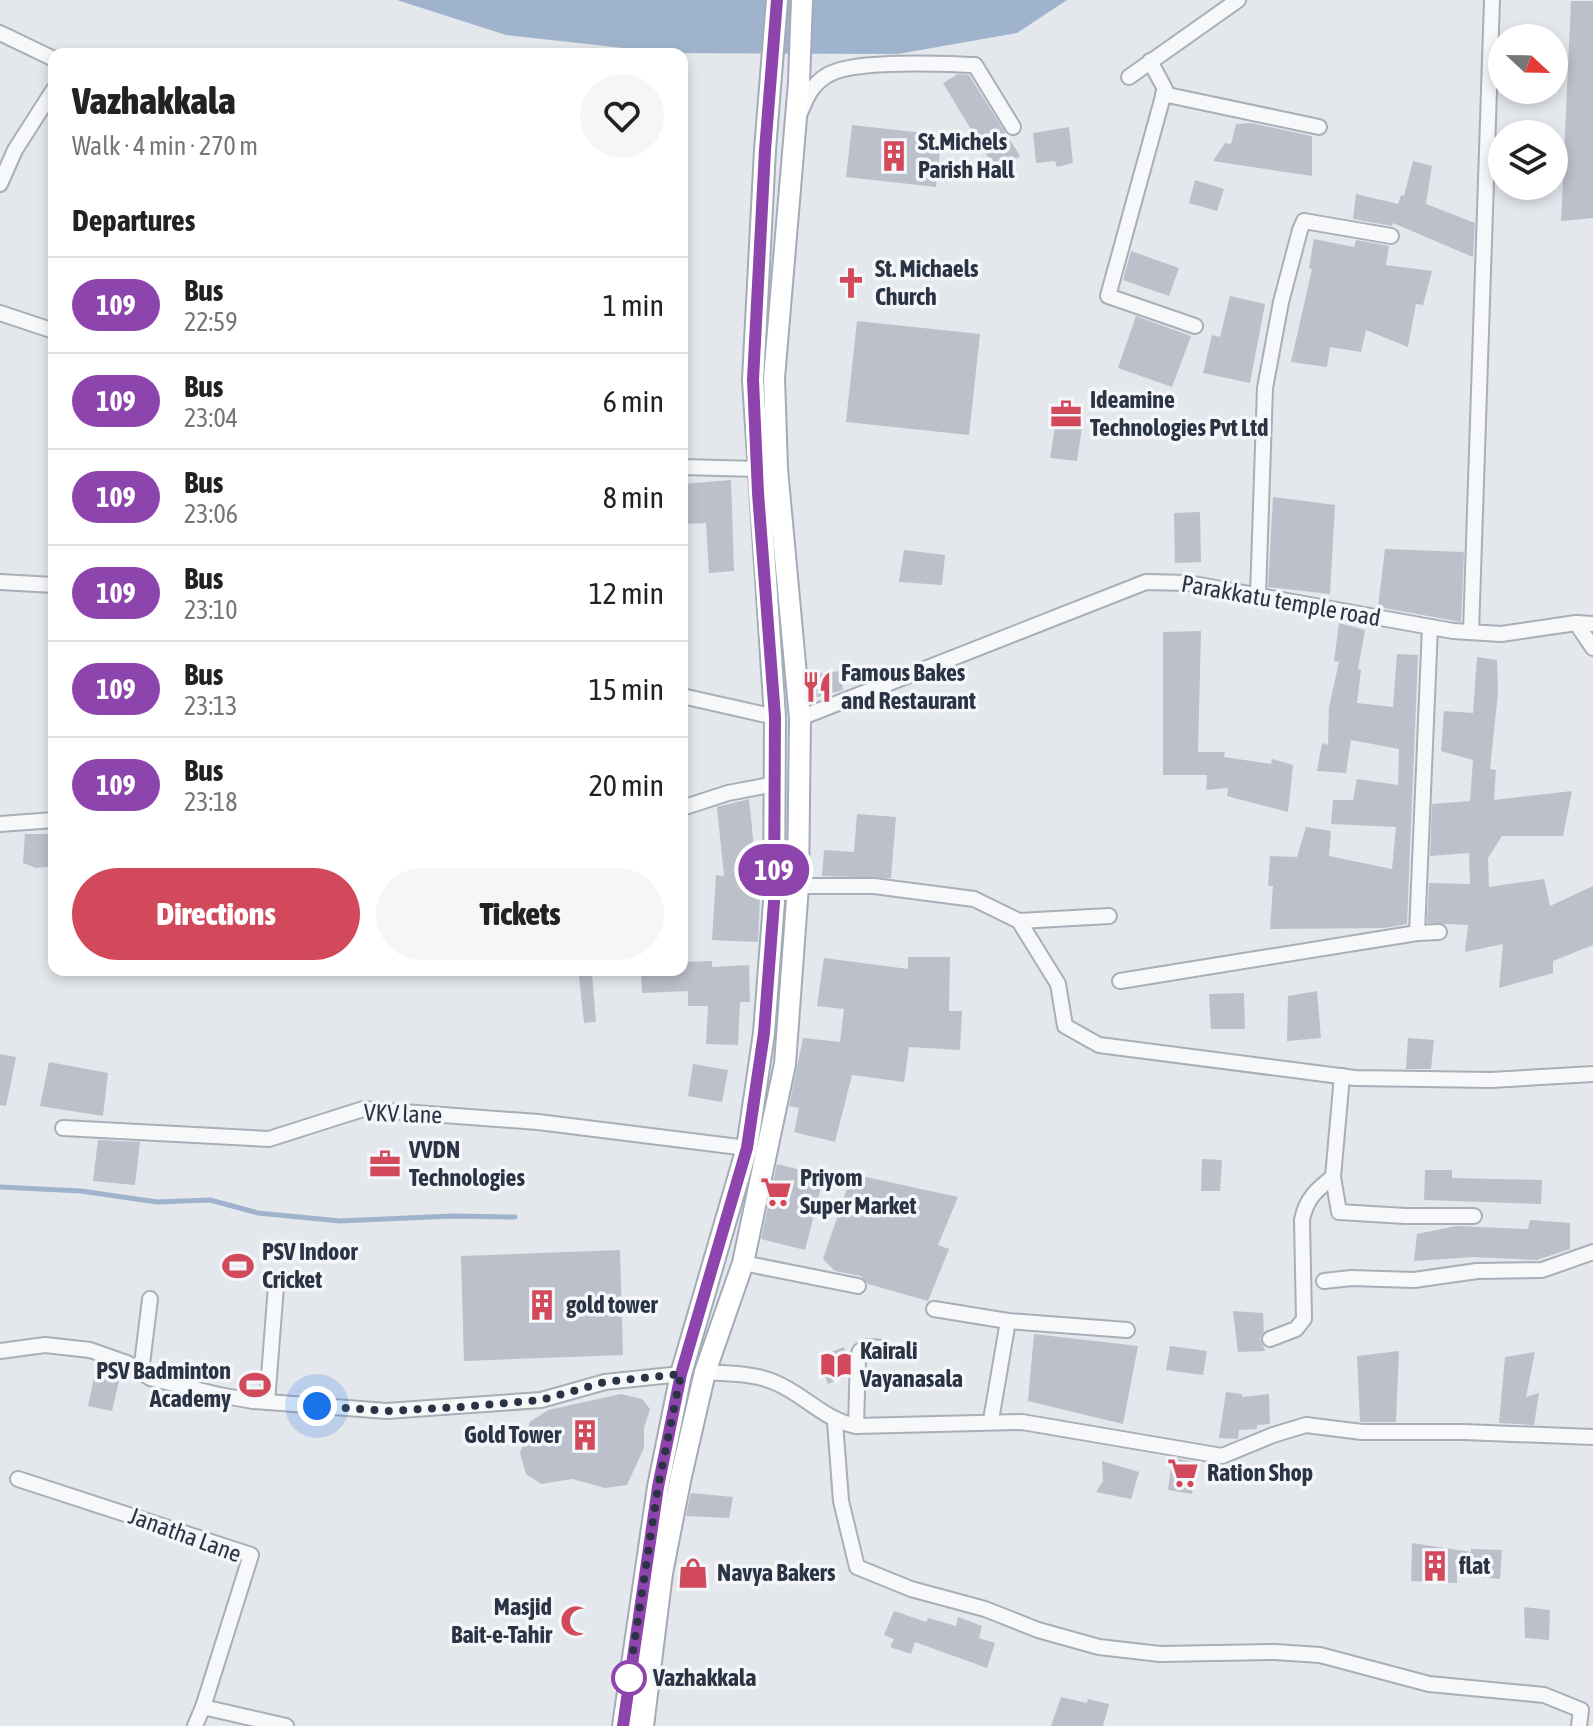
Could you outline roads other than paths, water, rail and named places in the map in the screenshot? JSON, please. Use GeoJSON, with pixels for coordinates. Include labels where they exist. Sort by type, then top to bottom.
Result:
{"type":"FeatureCollection","features":[{"type":"Feature","properties":{"kind":"main road"},"geometry":{"type":"LineString","coordinates":[[623,1726],[658,1487],[681,1374],[747,1148],[764,1033],[772,921],[775,717],[753,380],[777,0]]}},
{"type":"Feature","properties":{"kind":"main road"},"geometry":{"type":"LineString","coordinates":[[643,1726],[662,1573],[705,1372],[743,1263],[785,1064],[798,886],[800,718],[777,469],[774,378],[799,82],[802,0]]}},
{"type":"Feature","properties":{"kind":"main road"},"geometry":{"type":"LineString","coordinates":[[772,921],[796,921]]}},
{"type":"Feature","properties":{"kind":"street"},"geometry":{"type":"LineString","coordinates":[[1129,77],[1238,0]]}},
{"type":"Feature","properties":{"kind":"street"},"geometry":{"type":"LineString","coordinates":[[1471,632],[1492,0]]}},
{"type":"Feature","properties":{"kind":"street"},"geometry":{"type":"LineString","coordinates":[[0,33],[48,56]]}},
{"type":"Feature","properties":{"kind":"street"},"geometry":{"type":"LineString","coordinates":[[1150,61],[1165,89],[1108,296],[1195,326]]}},
{"type":"Feature","properties":{"kind":"street"},"geometry":{"type":"LineString","coordinates":[[793,128],[810,89],[829,73],[879,64],[975,65],[1013,127]]}},
{"type":"Feature","properties":{"kind":"street"},"geometry":{"type":"LineString","coordinates":[[1163,94],[1319,127]]}},
{"type":"Feature","properties":{"kind":"street"},"geometry":{"type":"LineString","coordinates":[[0,184],[15,150],[48,98]]}},
{"type":"Feature","properties":{"kind":"street"},"geometry":{"type":"LineString","coordinates":[[1258,595],[1265,388],[1281,302],[1300,230],[1304,221],[1391,236]]}},
{"type":"Feature","properties":{"kind":"street"},"geometry":{"type":"LineString","coordinates":[[0,313],[48,329]]}},
{"type":"Feature","properties":{"kind":"street"},"geometry":{"type":"LineString","coordinates":[[688,467],[757,469]]}},
{"type":"Feature","properties":{"kind":"street"},"geometry":{"type":"LineString","coordinates":[[0,582],[48,585]]}},
{"type":"Feature","properties":{"kind":"street","name":"Parakkatu temple road"},"geometry":{"type":"LineString","coordinates":[[800,718],[1146,582],[1188,583],[1471,632],[1501,634],[1576,623],[1593,624]]}},
{"type":"Feature","properties":{"kind":"street"},"geometry":{"type":"LineString","coordinates":[[1576,623],[1593,648]]}},
{"type":"Feature","properties":{"kind":"street"},"geometry":{"type":"LineString","coordinates":[[1417,933],[1430,627]]}},
{"type":"Feature","properties":{"kind":"street"},"geometry":{"type":"LineString","coordinates":[[688,697],[775,717]]}},
{"type":"Feature","properties":{"kind":"street"},"geometry":{"type":"LineString","coordinates":[[688,806],[728,793],[775,784]]}},
{"type":"Feature","properties":{"kind":"street"},"geometry":{"type":"LineString","coordinates":[[0,824],[48,820]]}},
{"type":"Feature","properties":{"kind":"street"},"geometry":{"type":"LineString","coordinates":[[798,886],[874,886],[974,899],[1019,921],[1109,916]]}},
{"type":"Feature","properties":{"kind":"street"},"geometry":{"type":"LineString","coordinates":[[1019,921],[1058,984],[1065,1026],[1099,1045],[1342,1076],[1491,1080],[1593,1074]]}},
{"type":"Feature","properties":{"kind":"street"},"geometry":{"type":"LineString","coordinates":[[1120,981],[1439,932]]}},
{"type":"Feature","properties":{"kind":"street"},"geometry":{"type":"LineString","coordinates":[[1342,1076],[1333,1177],[1339,1212],[1474,1216]]}},
{"type":"Feature","properties":{"kind":"street","name":"VKV lane"},"geometry":{"type":"LineString","coordinates":[[63,1128],[269,1139],[363,1109],[538,1122],[747,1148]]}},
{"type":"Feature","properties":{"kind":"street"},"geometry":{"type":"LineString","coordinates":[[1270,1339],[1296,1329],[1304,1319],[1302,1220],[1313,1192],[1333,1177]]}},
{"type":"Feature","properties":{"kind":"street"},"geometry":{"type":"LineString","coordinates":[[1324,1281],[1351,1278],[1414,1280],[1477,1271],[1542,1270],[1593,1252]]}},
{"type":"Feature","properties":{"kind":"street"},"geometry":{"type":"LineString","coordinates":[[743,1263],[858,1286]]}},
{"type":"Feature","properties":{"kind":"street"},"geometry":{"type":"LineString","coordinates":[[267,1402],[276,1286]]}},
{"type":"Feature","properties":{"kind":"street"},"geometry":{"type":"LineString","coordinates":[[141,1372],[150,1299]]}},
{"type":"Feature","properties":{"kind":"street"},"geometry":{"type":"LineString","coordinates":[[934,1309],[1008,1321],[1127,1330]]}},
{"type":"Feature","properties":{"kind":"street"},"geometry":{"type":"LineString","coordinates":[[991,1420],[1008,1321]]}},
{"type":"Feature","properties":{"kind":"street"},"geometry":{"type":"LineString","coordinates":[[0,1351],[45,1345],[90,1350],[127,1363],[150,1378],[219,1395],[267,1402],[387,1411],[541,1400],[605,1382],[681,1374]]}},
{"type":"Feature","properties":{"kind":"street"},"geometry":{"type":"LineString","coordinates":[[856,1426],[858,1357],[860,1351],[869,1347],[881,1348]]}},
{"type":"Feature","properties":{"kind":"street"},"geometry":{"type":"LineString","coordinates":[[705,1372],[771,1380],[806,1398],[835,1422],[856,1426],[991,1420],[1022,1422],[1222,1456],[1306,1425],[1362,1432],[1593,1437]]}},
{"type":"Feature","properties":{"kind":"street"},"geometry":{"type":"LineString","coordinates":[[835,1422],[841,1501],[857,1567],[911,1589],[985,1609],[1038,1630],[1099,1647],[1160,1654],[1275,1652],[1320,1655],[1429,1684],[1544,1695],[1581,1710],[1579,1726]]}},
{"type":"Feature","properties":{"kind":"street","name":"Janatha Lane"},"geometry":{"type":"LineString","coordinates":[[18,1479],[251,1555],[203,1707]]}},
{"type":"Feature","properties":{"kind":"street"},"geometry":{"type":"LineString","coordinates":[[195,1726],[203,1707],[286,1726]]}},
{"type":"Feature","properties":{"kind":"water"},"geometry":{"type":"Polygon","coordinates":[[[397,0],[1067,0],[1017,33],[898,54],[688,53],[688,48],[624,48],[506,35],[397,0]]]}},
{"type":"Feature","properties":{"kind":"waterway"},"geometry":{"type":"LineString","coordinates":[[0,1187],[81,1191],[157,1202],[210,1200],[258,1213],[340,1221],[453,1216],[515,1217]]}},
{"type":"Feature","properties":{"kind":"place","name":"St.Michels Parish Hall"},"geometry":{"type":"Point","coordinates":[894,156]}},
{"type":"Feature","properties":{"kind":"place","name":"St. Michaels Church"},"geometry":{"type":"Point","coordinates":[851,283]}},
{"type":"Feature","properties":{"kind":"place","name":"Ideamine Technologies Pvt Ltd"},"geometry":{"type":"Point","coordinates":[1066,414]}},
{"type":"Feature","properties":{"kind":"place","name":"Famous Bakes and Restaurant"},"geometry":{"type":"Point","coordinates":[817,687]}},
{"type":"Feature","properties":{"kind":"place","name":"VVDN Technologies"},"geometry":{"type":"Point","coordinates":[385,1164]}},
{"type":"Feature","properties":{"kind":"place","name":"Priyom Super Market"},"geometry":{"type":"Point","coordinates":[776,1192]}},
{"type":"Feature","properties":{"kind":"place","name":"PSV Indoor Cricket"},"geometry":{"type":"Point","coordinates":[238,1266]}},
{"type":"Feature","properties":{"kind":"place","name":"gold tower"},"geometry":{"type":"Point","coordinates":[542,1305]}},
{"type":"Feature","properties":{"kind":"place","name":"Kairali Vayanasala"},"geometry":{"type":"Point","coordinates":[836,1365]}},
{"type":"Feature","properties":{"kind":"place","name":"PSV Badminton Academy"},"geometry":{"type":"Point","coordinates":[255,1385]}},
{"type":"Feature","properties":{"kind":"place","name":"Gold Tower"},"geometry":{"type":"Point","coordinates":[585,1435]}},
{"type":"Feature","properties":{"kind":"place","name":"Ration Shop"},"geometry":{"type":"Point","coordinates":[1183,1473]}},
{"type":"Feature","properties":{"kind":"place","name":"flat"},"geometry":{"type":"Point","coordinates":[1435,1566]}},
{"type":"Feature","properties":{"kind":"place","name":"Navya Bakers"},"geometry":{"type":"Point","coordinates":[693,1573]}},
{"type":"Feature","properties":{"kind":"place","name":"Masjid Bait-e-Tahir"},"geometry":{"type":"Point","coordinates":[576,1621]}},
{"type":"Feature","properties":{"kind":"place","name":"Vazhakkala"},"geometry":{"type":"Point","coordinates":[629,1678]}}]}
